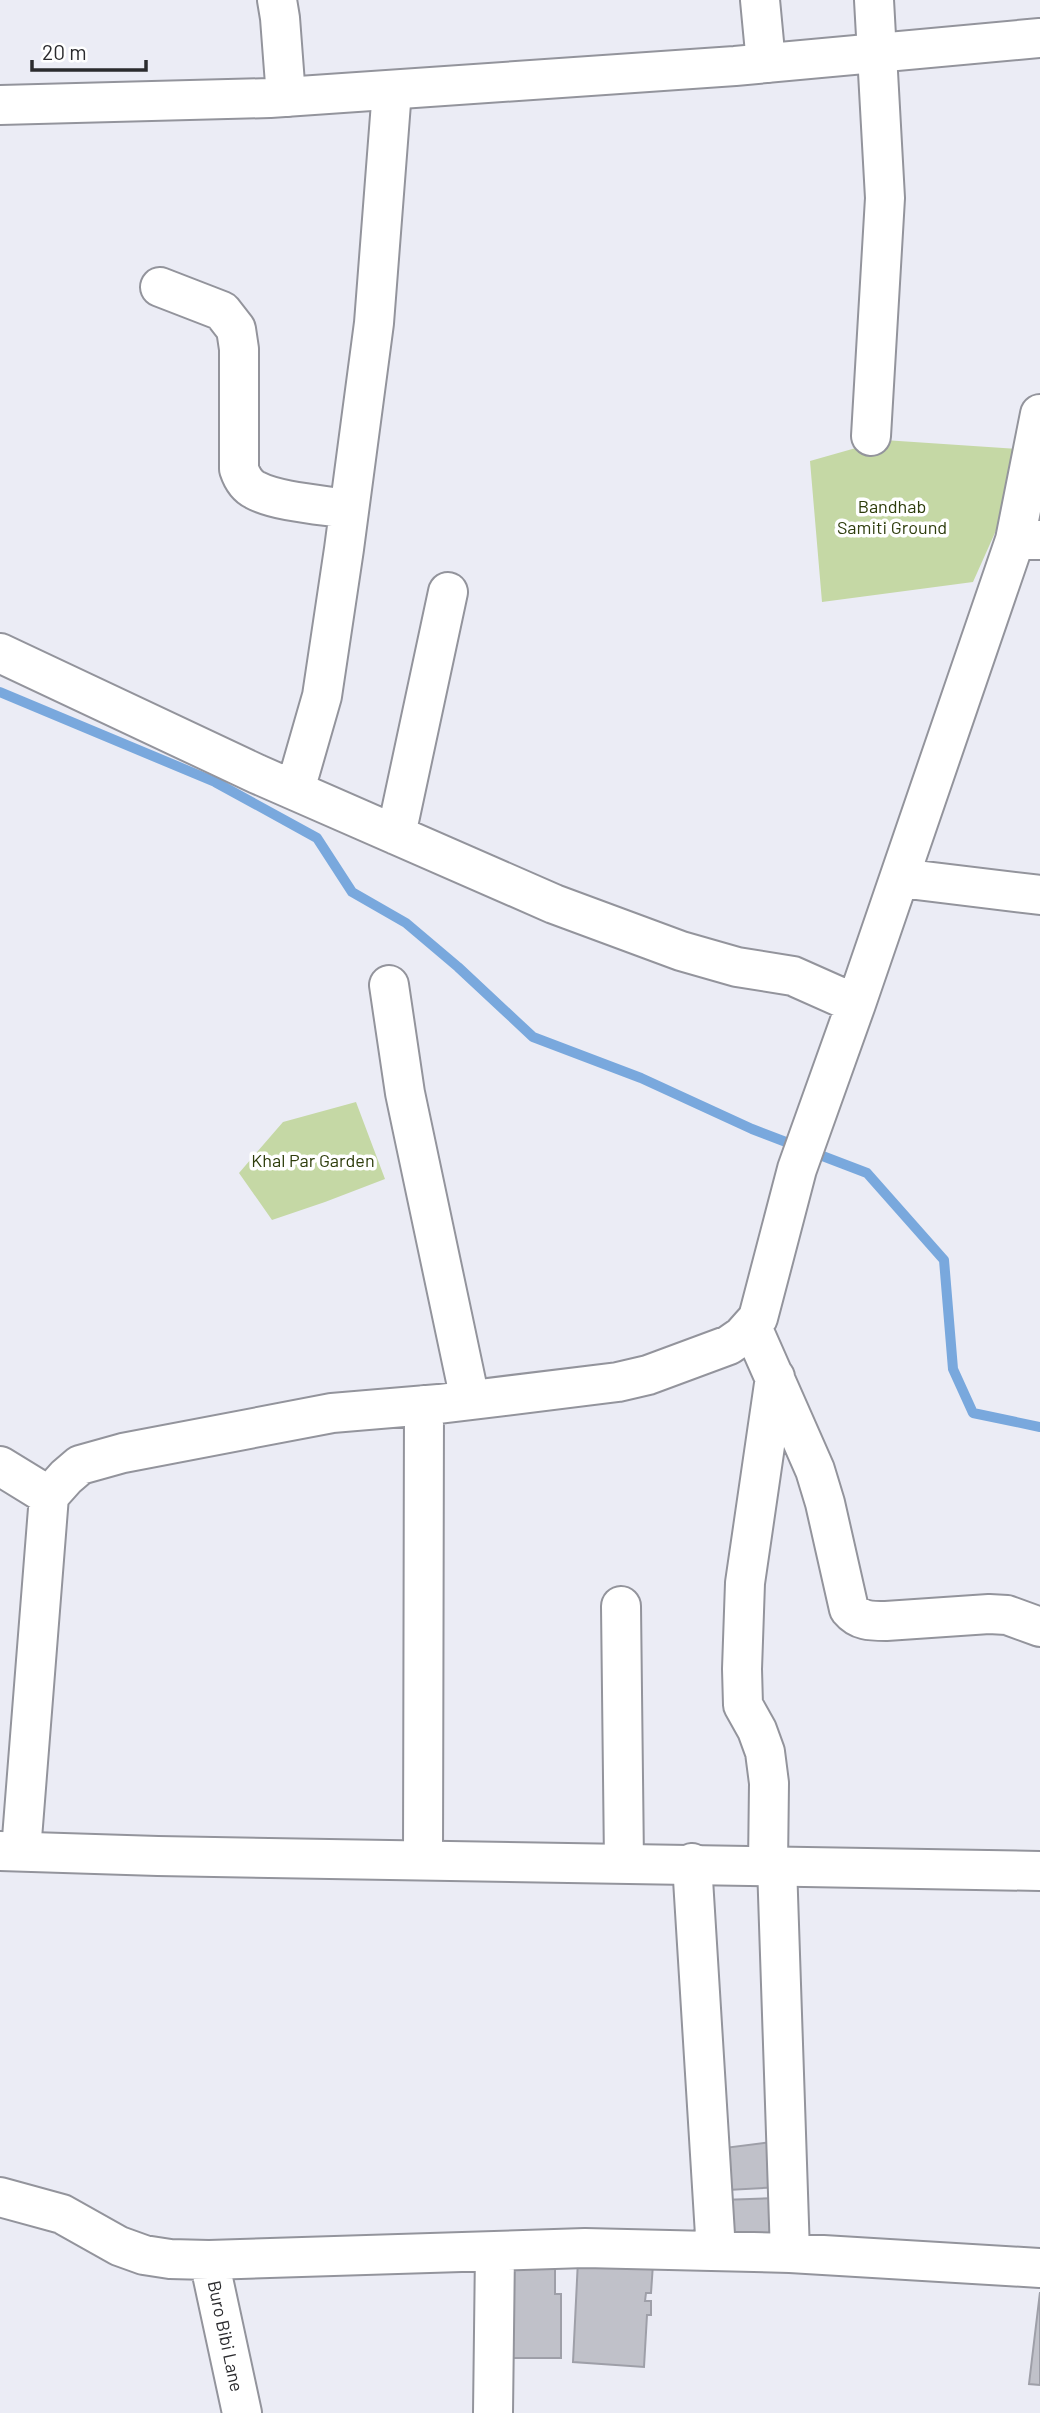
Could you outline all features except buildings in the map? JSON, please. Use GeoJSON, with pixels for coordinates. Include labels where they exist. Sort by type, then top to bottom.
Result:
{"type":"FeatureCollection","features":[{"type":"Feature","properties":{"kind":"street"},"geometry":{"type":"LineString","coordinates":[[277,0],[286,97]]}},
{"type":"Feature","properties":{"kind":"street"},"geometry":{"type":"LineString","coordinates":[[760,0],[766,63]]}},
{"type":"Feature","properties":{"kind":"street"},"geometry":{"type":"LineString","coordinates":[[871,436],[885,198],[874,0]]}},
{"type":"Feature","properties":{"kind":"street"},"geometry":{"type":"LineString","coordinates":[[0,105],[286,97],[766,63],[1040,38]]}},
{"type":"Feature","properties":{"kind":"street"},"geometry":{"type":"LineString","coordinates":[[295,790],[322,696],[374,323],[392,90]]}},
{"type":"Feature","properties":{"kind":"street"},"geometry":{"type":"LineString","coordinates":[[160,287],[222,311],[236,329],[239,349],[239,469],[246,483],[254,490],[271,496],[348,509]]}},
{"type":"Feature","properties":{"kind":"street"},"geometry":{"type":"LineString","coordinates":[[1040,414],[1028,540],[900,878],[810,1131],[797,1169],[758,1318],[752,1327],[719,1350],[648,1375],[618,1382],[332,1413],[105,1457],[80,1465],[49,1496],[10,1851],[1040,1871]]}},
{"type":"Feature","properties":{"kind":"street"},"geometry":{"type":"LineString","coordinates":[[396,835],[449,592]]}},
{"type":"Feature","properties":{"kind":"street"},"geometry":{"type":"LineString","coordinates":[[0,653],[295,790],[566,909],[681,951],[737,967],[793,976],[856,1004]]}},
{"type":"Feature","properties":{"kind":"street"},"geometry":{"type":"LineString","coordinates":[[900,878],[1040,895]]}},
{"type":"Feature","properties":{"kind":"street"},"geometry":{"type":"LineString","coordinates":[[389,985],[405,1093],[470,1400]]}},
{"type":"Feature","properties":{"kind":"street"},"geometry":{"type":"LineString","coordinates":[[752,1327],[815,1470],[849,1609],[855,1617],[869,1621],[886,1621],[989,1614],[1007,1615],[1040,1627]]}},
{"type":"Feature","properties":{"kind":"street"},"geometry":{"type":"LineString","coordinates":[[775,1377],[745,1583],[741,1669],[743,1705],[765,1752],[769,1783],[790,2253]]}},
{"type":"Feature","properties":{"kind":"street"},"geometry":{"type":"LineString","coordinates":[[423,1859],[424,1405]]}},
{"type":"Feature","properties":{"kind":"street"},"geometry":{"type":"LineString","coordinates":[[0,1466],[49,1496]]}},
{"type":"Feature","properties":{"kind":"street"},"geometry":{"type":"LineString","coordinates":[[621,1606],[624,1862]]}},
{"type":"Feature","properties":{"kind":"street"},"geometry":{"type":"LineString","coordinates":[[692,1863],[716,2251]]}},
{"type":"Feature","properties":{"kind":"street"},"geometry":{"type":"LineString","coordinates":[[0,2197],[62,2214],[119,2246],[144,2255],[170,2259],[585,2248],[790,2253],[1040,2268]]}},
{"type":"Feature","properties":{"kind":"street"},"geometry":{"type":"LineString","coordinates":[[493,2413],[495,2251]]}},
{"type":"Feature","properties":{"kind":"street","name":"Buro Bibi Lane"},"geometry":{"type":"LineString","coordinates":[[209,2260],[242,2413]]}},
{"type":"Feature","properties":{"kind":"green space","name":"Bandhab Samiti Ground"},"geometry":{"type":"Polygon","coordinates":[[[884,440],[1032,450],[973,582],[822,602],[810,461],[884,440]]]}},
{"type":"Feature","properties":{"kind":"green space","name":"Khal Par Garden"},"geometry":{"type":"Polygon","coordinates":[[[356,1102],[385,1179],[272,1220],[239,1173],[283,1122],[356,1102]]]}},
{"type":"Feature","properties":{"kind":"waterway"},"geometry":{"type":"LineString","coordinates":[[0,692],[215,782],[317,838],[352,892],[406,923],[533,1037],[641,1078],[752,1129],[867,1173],[944,1260],[953,1369],[973,1413],[1040,1427]]}}]}
